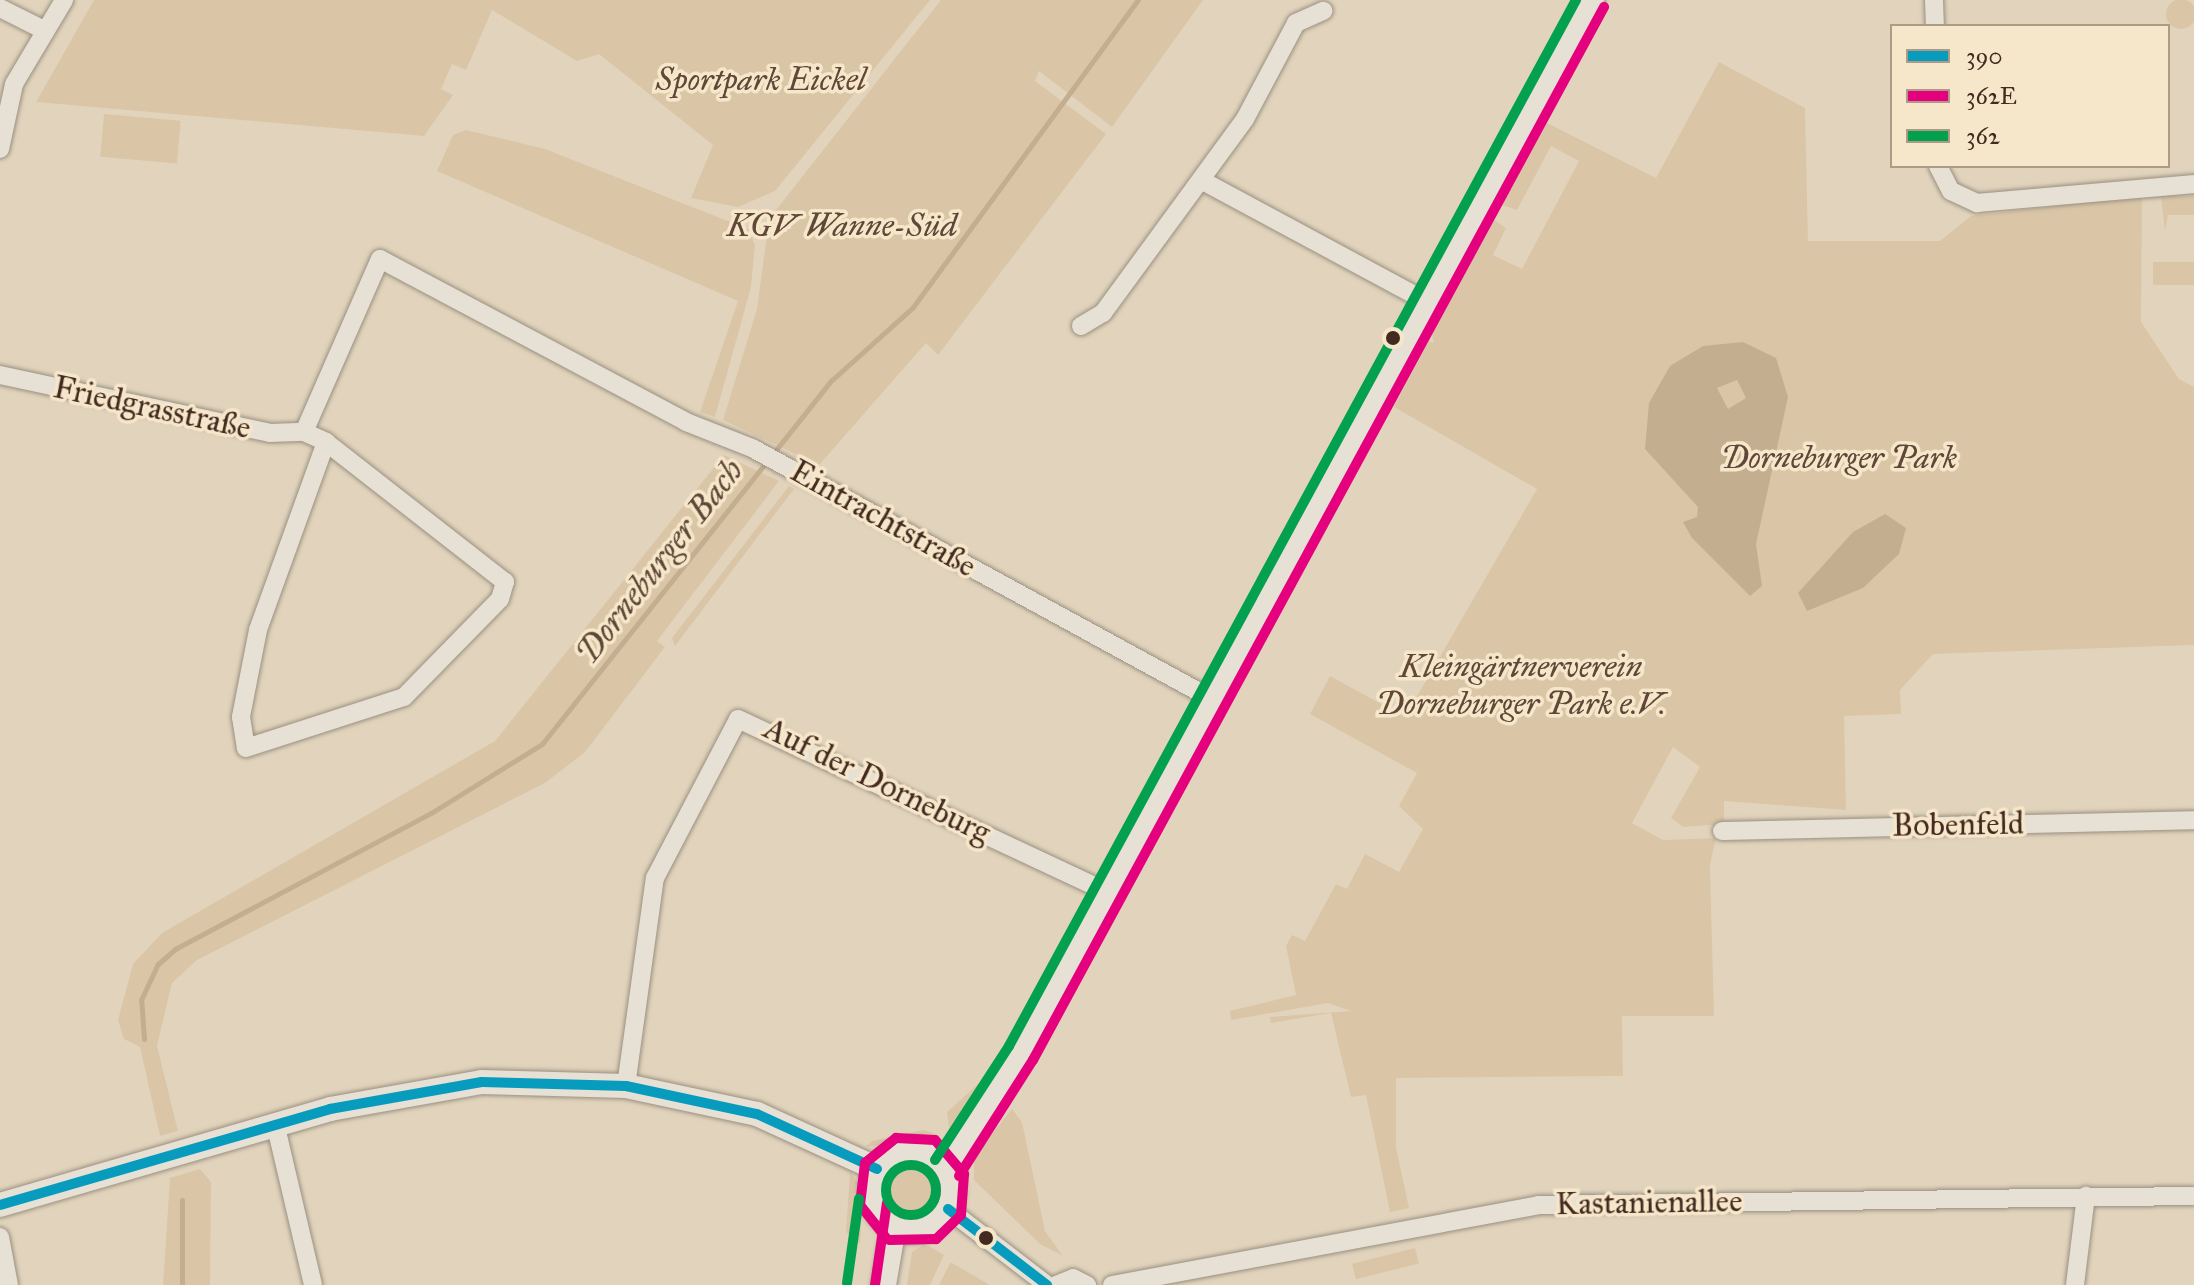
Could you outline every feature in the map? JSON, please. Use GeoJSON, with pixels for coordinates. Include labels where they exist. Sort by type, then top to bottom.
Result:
{"type":"FeatureCollection","features":[{"type":"Feature","properties":{"kind":"street"},"geometry":{"type":"LineString","coordinates":[[0,149],[14,84],[64,0]]}},
{"type":"Feature","properties":{"kind":"street"},"geometry":{"type":"LineString","coordinates":[[938,1161],[997,1091],[1592,0]]}},
{"type":"Feature","properties":{"kind":"street"},"geometry":{"type":"LineString","coordinates":[[1934,0],[1935,24]]}},
{"type":"Feature","properties":{"kind":"street"},"geometry":{"type":"LineString","coordinates":[[0,8],[46,31]]}},
{"type":"Feature","properties":{"kind":"street"},"geometry":{"type":"LineString","coordinates":[[1081,326],[1103,313],[1245,119],[1296,23],[1323,11]]}},
{"type":"Feature","properties":{"kind":"street"},"geometry":{"type":"LineString","coordinates":[[1939,168],[1960,198],[1995,202],[2105,186],[2194,184]]}},
{"type":"Feature","properties":{"kind":"street"},"geometry":{"type":"LineString","coordinates":[[1201,180],[1428,302]]}},
{"type":"Feature","properties":{"kind":"street","name":"Eintrachtstraße"},"geometry":{"type":"LineString","coordinates":[[304,432],[380,259],[686,422],[752,448],[795,470],[1212,699]]}},
{"type":"Feature","properties":{"kind":"street","name":"Friedgrasstraße"},"geometry":{"type":"LineString","coordinates":[[0,375],[270,433],[304,432]]}},
{"type":"Feature","properties":{"kind":"street"},"geometry":{"type":"LineString","coordinates":[[304,432],[326,442],[505,582],[500,599],[404,697],[246,748],[241,717],[258,630],[326,442]]}},
{"type":"Feature","properties":{"kind":"street","name":"Auf der Dorneburg"},"geometry":{"type":"LineString","coordinates":[[626,1086],[655,878],[738,719],[1107,892]]}},
{"type":"Feature","properties":{"kind":"street","name":"Bobenfeld"},"geometry":{"type":"LineString","coordinates":[[1722,831],[2194,820]]}},
{"type":"Feature","properties":{"kind":"street"},"geometry":{"type":"LineString","coordinates":[[0,1205],[276,1127],[441,1085],[626,1086],[757,1114],[877,1169]]}},
{"type":"Feature","properties":{"kind":"street"},"geometry":{"type":"LineString","coordinates":[[276,1127],[313,1285]]}},
{"type":"Feature","properties":{"kind":"street"},"geometry":{"type":"LineString","coordinates":[[938,1161],[900,1151],[877,1169],[873,1201],[894,1227],[923,1229],[948,1209]]}},
{"type":"Feature","properties":{"kind":"street"},"geometry":{"type":"LineString","coordinates":[[938,1161],[948,1209],[1047,1285]]}},
{"type":"Feature","properties":{"kind":"street"},"geometry":{"type":"LineString","coordinates":[[2075,1285],[2086,1196]]}},
{"type":"Feature","properties":{"kind":"street","name":"Kastanienallee"},"geometry":{"type":"LineString","coordinates":[[1112,1285],[1538,1205],[2194,1196]]}},
{"type":"Feature","properties":{"kind":"street"},"geometry":{"type":"LineString","coordinates":[[884,1285],[894,1227]]}},
{"type":"Feature","properties":{"kind":"street"},"geometry":{"type":"LineString","coordinates":[[0,1237],[9,1285]]}},
{"type":"Feature","properties":{"kind":"street"},"geometry":{"type":"LineString","coordinates":[[1056,1285],[1073,1278],[1087,1285]]}},
{"type":"Feature","properties":{"kind":"green space"},"geometry":{"type":"Polygon","coordinates":[[[2181,-1],[2192,3],[2195,20],[2192,25],[2181,29],[2170,25],[2166,14],[2170,3],[2181,-1]]]}},
{"type":"Feature","properties":{"kind":"green space","name":"Sportpark Eickel"},"geometry":{"type":"Polygon","coordinates":[[[94,0],[930,0],[775,191],[738,207],[691,198],[713,145],[599,54],[577,61],[492,10],[466,70],[452,64],[441,89],[453,95],[424,136],[36,102],[94,0]]]}},
{"type":"Feature","properties":{"kind":"green space"},"geometry":{"type":"Polygon","coordinates":[[[941,0],[1203,0],[1112,127],[1039,71],[1035,81],[1106,134],[938,355],[926,343],[819,465],[723,420],[757,309],[769,219],[941,0]]]}},
{"type":"Feature","properties":{"kind":"green space","name":"Dorneburger Park"},"geometry":{"type":"Polygon","coordinates":[[[1719,62],[1805,108],[1808,241],[1940,241],[1971,216],[2142,196],[2141,322],[2179,379],[2194,387],[2194,645],[1933,654],[1900,690],[1901,714],[1844,716],[1846,810],[1724,801],[1724,824],[1683,827],[1671,818],[1700,767],[1673,747],[1632,823],[1663,840],[1716,838],[1710,865],[1714,1016],[1622,1016],[1623,1076],[1396,1078],[1396,1147],[1409,1208],[1390,1212],[1366,1095],[1351,1097],[1331,1013],[1271,1023],[1270,1017],[1351,1011],[1328,1003],[1231,1020],[1230,1011],[1296,995],[1286,946],[1292,935],[1305,941],[1336,884],[1347,889],[1365,854],[1399,872],[1423,829],[1399,806],[1417,773],[1310,714],[1330,676],[1405,717],[1537,489],[1394,407],[1429,341],[1434,343],[1432,334],[1494,220],[1506,228],[1493,255],[1522,269],[1579,161],[1551,146],[1517,210],[1502,205],[1547,123],[1656,178],[1719,62]]]}},
{"type":"Feature","properties":{"kind":"green space"},"geometry":{"type":"Polygon","coordinates":[[[104,114],[181,121],[177,164],[100,157],[104,114]]]}},
{"type":"Feature","properties":{"kind":"green space","name":"KGV Wanne-Süd"},"geometry":{"type":"Polygon","coordinates":[[[466,130],[545,149],[748,229],[755,245],[751,287],[715,417],[700,412],[738,301],[437,171],[453,135],[466,130]]]}},
{"type":"Feature","properties":{"kind":"green space"},"geometry":{"type":"Polygon","coordinates":[[[2161,196],[2194,196],[2194,215],[2168,215],[2165,231],[2161,196]]]}},
{"type":"Feature","properties":{"kind":"green space"},"geometry":{"type":"Polygon","coordinates":[[[2153,262],[2194,262],[2194,285],[2153,285],[2153,262]]]}},
{"type":"Feature","properties":{"kind":"green space"},"geometry":{"type":"Polygon","coordinates":[[[724,455],[779,481],[657,641],[665,647],[585,752],[545,783],[197,960],[172,983],[157,1046],[178,1131],[160,1136],[140,1047],[124,1039],[118,1020],[133,964],[162,933],[495,741],[724,455]]]}},
{"type":"Feature","properties":{"kind":"green space"},"geometry":{"type":"Polygon","coordinates":[[[789,486],[794,489],[675,646],[672,638],[789,486]]]}},
{"type":"Feature","properties":{"kind":"green space"},"geometry":{"type":"Polygon","coordinates":[[[978,1084],[984,1086],[949,1128],[947,1112],[978,1084]]]}},
{"type":"Feature","properties":{"kind":"green space"},"geometry":{"type":"Polygon","coordinates":[[[1012,1109],[1022,1122],[1045,1231],[1063,1256],[1040,1244],[974,1180],[974,1156],[1012,1109]]]}},
{"type":"Feature","properties":{"kind":"green space"},"geometry":{"type":"Polygon","coordinates":[[[924,1130],[941,1136],[865,1147],[872,1141],[924,1130]]]}},
{"type":"Feature","properties":{"kind":"green space"},"geometry":{"type":"Polygon","coordinates":[[[911,1162],[931,1170],[939,1190],[931,1210],[911,1218],[891,1210],[883,1190],[891,1170],[911,1162]]]}},
{"type":"Feature","properties":{"kind":"green space"},"geometry":{"type":"Polygon","coordinates":[[[200,1169],[211,1182],[210,1285],[163,1285],[170,1178],[200,1169]]]}},
{"type":"Feature","properties":{"kind":"green space"},"geometry":{"type":"Polygon","coordinates":[[[850,1172],[863,1189],[860,1244],[846,1232],[850,1172]]]}},
{"type":"Feature","properties":{"kind":"green space"},"geometry":{"type":"Polygon","coordinates":[[[925,1244],[944,1255],[930,1285],[907,1285],[912,1252],[925,1244]]]}},
{"type":"Feature","properties":{"kind":"green space"},"geometry":{"type":"Polygon","coordinates":[[[1415,1248],[1419,1264],[1356,1279],[1352,1264],[1415,1248]]]}},
{"type":"Feature","properties":{"kind":"green space"},"geometry":{"type":"Polygon","coordinates":[[[952,1263],[990,1285],[939,1285],[952,1263]]]}},
{"type":"Feature","properties":{"kind":"shaded area"},"geometry":{"type":"Polygon","coordinates":[[[1743,342],[1776,358],[1788,397],[1756,544],[1762,586],[1750,596],[1692,538],[1683,522],[1697,517],[1698,507],[1645,449],[1649,403],[1670,366],[1703,346],[1743,342]],[[1737,380],[1717,388],[1728,409],[1746,398],[1737,380]]]}},
{"type":"Feature","properties":{"kind":"shaded area"},"geometry":{"type":"Polygon","coordinates":[[[1885,514],[1906,528],[1899,554],[1863,588],[1807,611],[1798,593],[1853,532],[1885,514]]]}},
{"type":"Feature","properties":{"kind":"waterway","name":"Dorneburger Bach"},"geometry":{"type":"LineString","coordinates":[[144,1039],[141,1000],[158,964],[175,949],[431,813],[542,744],[832,380],[913,307],[1138,0]]}},
{"type":"Feature","properties":{"kind":"waterway","name":"Dorneburger Bach"},"geometry":{"type":"LineString","coordinates":[[182,1200],[182,1285]]}},
{"type":"Feature","properties":{"kind":"transit line","name":"362"},"geometry":{"type":"LineString","coordinates":[[935,1160],[1009,1046],[1576,0]]}},
{"type":"Feature","properties":{"kind":"transit line","name":"362E"},"geometry":{"type":"LineString","coordinates":[[959,1176],[1033,1060],[1604,7]]}},
{"type":"Feature","properties":{"kind":"transit line","name":"390"},"geometry":{"type":"LineString","coordinates":[[0,1205],[330,1109],[482,1082],[626,1086],[757,1114],[877,1169]]}},
{"type":"Feature","properties":{"kind":"transit line","name":"362E"},"geometry":{"type":"LineString","coordinates":[[887,1239],[860,1205],[865,1163],[896,1138],[935,1140],[964,1174],[961,1215],[936,1239],[889,1240]]}},
{"type":"Feature","properties":{"kind":"transit line","name":"362"},"geometry":{"type":"LineString","coordinates":[[911,1165],[929,1172],[936,1190],[929,1208],[911,1215],[893,1208],[886,1190],[893,1172],[911,1165]]}},
{"type":"Feature","properties":{"kind":"transit line","name":"362"},"geometry":{"type":"LineString","coordinates":[[847,1283],[859,1199]]}},
{"type":"Feature","properties":{"kind":"transit line","name":"362E"},"geometry":{"type":"LineString","coordinates":[[875,1285],[887,1203]]}},
{"type":"Feature","properties":{"kind":"transit line","name":"390"},"geometry":{"type":"LineString","coordinates":[[948,1209],[1047,1285]]}},
{"type":"Feature","properties":{"kind":"park label","name":"Kleingärtnerverein Dorneburger Park e.V."},"geometry":{"type":"Point","coordinates":[1521,686]}}]}
